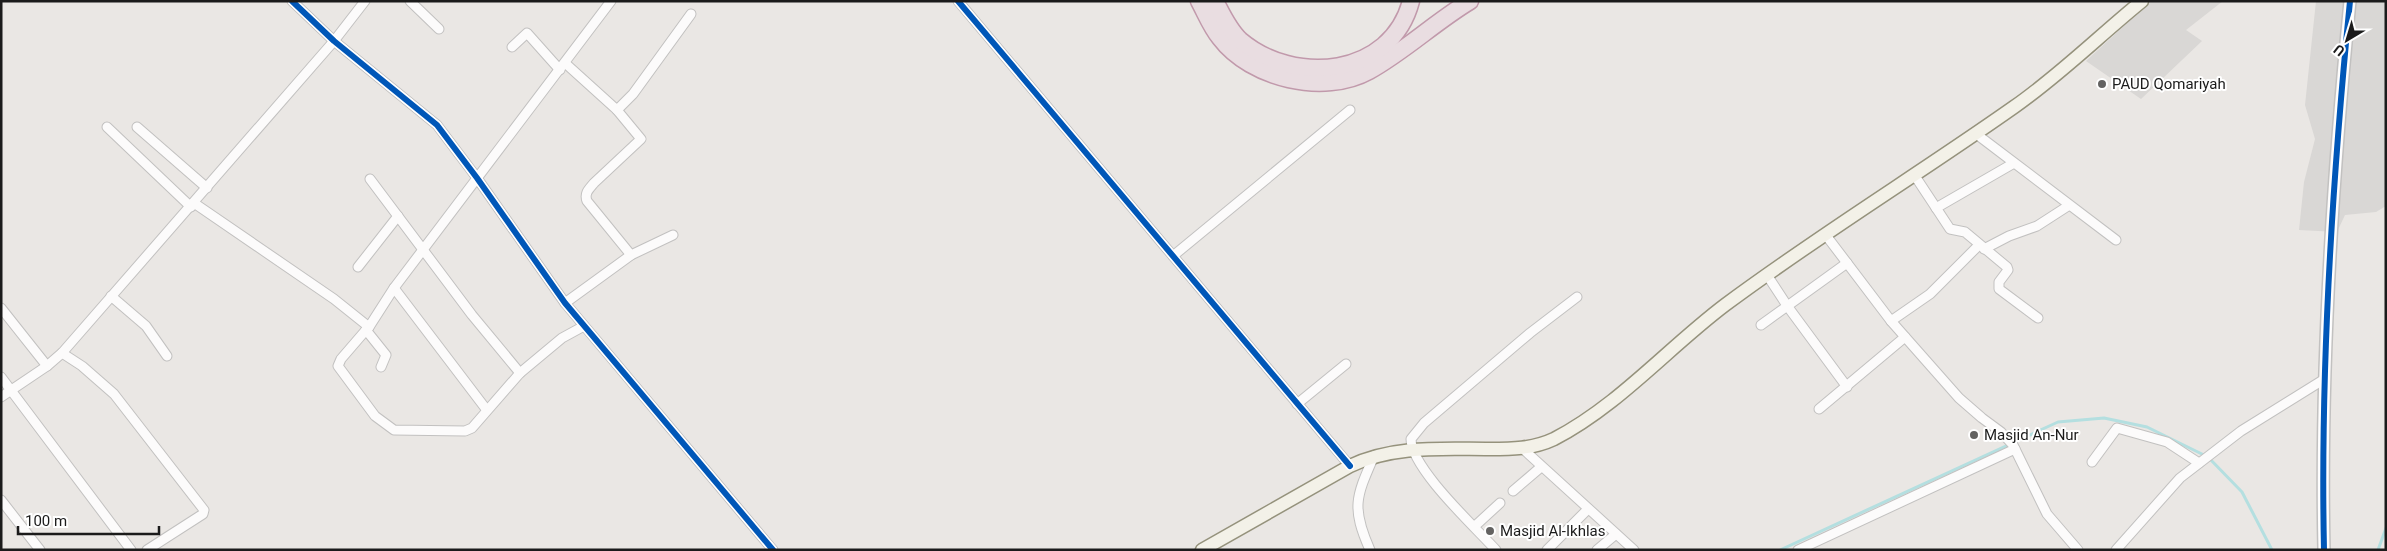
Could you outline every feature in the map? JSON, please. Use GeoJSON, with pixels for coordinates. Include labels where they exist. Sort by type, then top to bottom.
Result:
{"type":"FeatureCollection","features":[{"type":"Feature","properties":{"kind":"highway"},"geometry":{"type":"LineString","coordinates":[[1200,1],[1220,39],[1232,51],[1265,71],[1288,80],[1311,83],[1332,82],[1368,71],[1470,1]]}},
{"type":"Feature","properties":{"kind":"highway"},"geometry":{"type":"LineString","coordinates":[[1215,1],[1235,34],[1254,50],[1286,66],[1322,69],[1347,64],[1373,53],[1382,46],[1403,22],[1411,1]]}},
{"type":"Feature","properties":{"kind":"main road"},"geometry":{"type":"LineString","coordinates":[[1202,550],[1350,466],[1374,455],[1412,450],[1522,448],[1554,439],[1605,405],[1723,306],[1825,234],[1915,176],[2054,76],[2142,1]]}},
{"type":"Feature","properties":{"kind":"street"},"geometry":{"type":"LineString","coordinates":[[292,1],[334,41],[432,120],[478,178],[565,303],[773,550]]}},
{"type":"Feature","properties":{"kind":"street"},"geometry":{"type":"LineString","coordinates":[[1,397],[47,366],[62,353],[193,205],[366,1]]}},
{"type":"Feature","properties":{"kind":"street"},"geometry":{"type":"LineString","coordinates":[[410,1],[439,30]]}},
{"type":"Feature","properties":{"kind":"street"},"geometry":{"type":"LineString","coordinates":[[584,326],[562,338],[520,373],[486,409],[477,423],[467,431],[397,431],[390,428],[376,416],[338,369],[340,359],[367,328],[394,288],[611,1]]}},
{"type":"Feature","properties":{"kind":"street"},"geometry":{"type":"LineString","coordinates":[[958,1],[1350,466]]}},
{"type":"Feature","properties":{"kind":"street"},"geometry":{"type":"LineString","coordinates":[[2324,550],[2321,463],[2323,380],[2340,96],[2350,1]]}},
{"type":"Feature","properties":{"kind":"street"},"geometry":{"type":"LineString","coordinates":[[617,110],[633,94],[691,14]]}},
{"type":"Feature","properties":{"kind":"street"},"geometry":{"type":"LineString","coordinates":[[512,47],[527,33],[563,66],[617,110],[641,139],[594,183],[585,196],[631,255]]}},
{"type":"Feature","properties":{"kind":"street"},"geometry":{"type":"LineString","coordinates":[[1172,256],[1350,110]]}},
{"type":"Feature","properties":{"kind":"street"},"geometry":{"type":"LineString","coordinates":[[107,126],[193,205],[334,299],[367,328],[385,352],[387,359],[381,367]]}},
{"type":"Feature","properties":{"kind":"street"},"geometry":{"type":"LineString","coordinates":[[137,127],[207,188]]}},
{"type":"Feature","properties":{"kind":"street"},"geometry":{"type":"LineString","coordinates":[[1975,134],[2068,206],[2116,240]]}},
{"type":"Feature","properties":{"kind":"street"},"geometry":{"type":"LineString","coordinates":[[1936,208],[2014,163]]}},
{"type":"Feature","properties":{"kind":"street"},"geometry":{"type":"LineString","coordinates":[[1915,176],[1950,229],[1965,232],[2007,267],[2008,270],[1999,282],[1999,289],[2038,318]]}},
{"type":"Feature","properties":{"kind":"street"},"geometry":{"type":"LineString","coordinates":[[370,179],[520,373]]}},
{"type":"Feature","properties":{"kind":"street"},"geometry":{"type":"LineString","coordinates":[[1891,320],[1930,294],[1982,247],[2037,226],[2068,206]]}},
{"type":"Feature","properties":{"kind":"street"},"geometry":{"type":"LineString","coordinates":[[358,267],[398,216]]}},
{"type":"Feature","properties":{"kind":"street"},"geometry":{"type":"LineString","coordinates":[[1825,234],[1906,337],[1970,408],[2001,432],[2014,447],[2047,514],[2078,550]]}},
{"type":"Feature","properties":{"kind":"street"},"geometry":{"type":"LineString","coordinates":[[565,303],[631,255],[673,235]]}},
{"type":"Feature","properties":{"kind":"street"},"geometry":{"type":"LineString","coordinates":[[1761,325],[1847,263]]}},
{"type":"Feature","properties":{"kind":"street"},"geometry":{"type":"LineString","coordinates":[[1767,275],[1788,307],[1847,387]]}},
{"type":"Feature","properties":{"kind":"street"},"geometry":{"type":"LineString","coordinates":[[394,288],[486,409]]}},
{"type":"Feature","properties":{"kind":"street"},"geometry":{"type":"LineString","coordinates":[[111,296],[146,326],[167,356]]}},
{"type":"Feature","properties":{"kind":"street"},"geometry":{"type":"LineString","coordinates":[[1496,550],[1424,471],[1412,450],[1411,439],[1424,423],[1530,333],[1578,297]]}},
{"type":"Feature","properties":{"kind":"street"},"geometry":{"type":"LineString","coordinates":[[1,308],[47,366]]}},
{"type":"Feature","properties":{"kind":"street"},"geometry":{"type":"LineString","coordinates":[[1820,409],[1906,337]]}},
{"type":"Feature","properties":{"kind":"street"},"geometry":{"type":"LineString","coordinates":[[62,353],[82,366],[114,394],[204,510],[203,514],[147,550]]}},
{"type":"Feature","properties":{"kind":"street"},"geometry":{"type":"LineString","coordinates":[[1297,404],[1346,364]]}},
{"type":"Feature","properties":{"kind":"street"},"geometry":{"type":"LineString","coordinates":[[1,377],[131,550]]}},
{"type":"Feature","properties":{"kind":"street"},"geometry":{"type":"LineString","coordinates":[[2116,550],[2165,493],[2200,462],[2241,431],[2323,380]]}},
{"type":"Feature","properties":{"kind":"street"},"geometry":{"type":"LineString","coordinates":[[2092,462],[2117,428],[2167,442],[2200,462]]}},
{"type":"Feature","properties":{"kind":"street"},"geometry":{"type":"LineString","coordinates":[[1798,550],[2014,447]]}},
{"type":"Feature","properties":{"kind":"street"},"geometry":{"type":"LineString","coordinates":[[1522,448],[1634,550]]}},
{"type":"Feature","properties":{"kind":"street"},"geometry":{"type":"LineString","coordinates":[[1370,550],[1356,509],[1361,486],[1374,455]]}},
{"type":"Feature","properties":{"kind":"street"},"geometry":{"type":"LineString","coordinates":[[1513,491],[1541,466]]}},
{"type":"Feature","properties":{"kind":"street"},"geometry":{"type":"LineString","coordinates":[[1,500],[40,550]]}},
{"type":"Feature","properties":{"kind":"street"},"geometry":{"type":"LineString","coordinates":[[1475,526],[1500,503]]}},
{"type":"Feature","properties":{"kind":"street"},"geometry":{"type":"LineString","coordinates":[[1547,550],[1588,509]]}},
{"type":"Feature","properties":{"kind":"street"},"geometry":{"type":"LineString","coordinates":[[1597,550],[1616,534]]}},
{"type":"Feature","properties":{"kind":"shaded area"},"geometry":{"type":"Polygon","coordinates":[[[2151,1],[2223,1],[2186,30],[2202,41],[2141,99],[2086,61],[2151,1]]]}},
{"type":"Feature","properties":{"kind":"shaded area"},"geometry":{"type":"Polygon","coordinates":[[[2316,1],[2386,1],[2386,206],[2376,212],[2345,215],[2337,232],[2299,230],[2304,182],[2315,139],[2305,105],[2316,1]]]}},
{"type":"Feature","properties":{"kind":"waterway"},"geometry":{"type":"LineString","coordinates":[[1780,550],[2058,422],[2104,418],[2147,427],[2208,457],[2242,492],[2272,550]]}},
{"type":"Feature","properties":{"kind":"waterway"},"geometry":{"type":"LineString","coordinates":[[2378,550],[2386,528]]}},
{"type":"Feature","properties":{"kind":"cycle path"},"geometry":{"type":"LineString","coordinates":[[292,1],[334,41],[437,125],[477,178],[565,303],[773,550]]}},
{"type":"Feature","properties":{"kind":"cycle path"},"geometry":{"type":"LineString","coordinates":[[958,1],[1350,466]]}},
{"type":"Feature","properties":{"kind":"cycle path"},"geometry":{"type":"LineString","coordinates":[[2324,550],[2324,413],[2329,275],[2350,1]]}},
{"type":"Feature","properties":{"kind":"place","name":"PAUD Qomariyah"},"geometry":{"type":"Point","coordinates":[2102,84]}},
{"type":"Feature","properties":{"kind":"place","name":"Masjid An-Nur"},"geometry":{"type":"Point","coordinates":[1974,435]}},
{"type":"Feature","properties":{"kind":"place","name":"Masjid Al-Ikhlas"},"geometry":{"type":"Point","coordinates":[1490,531]}}]}
